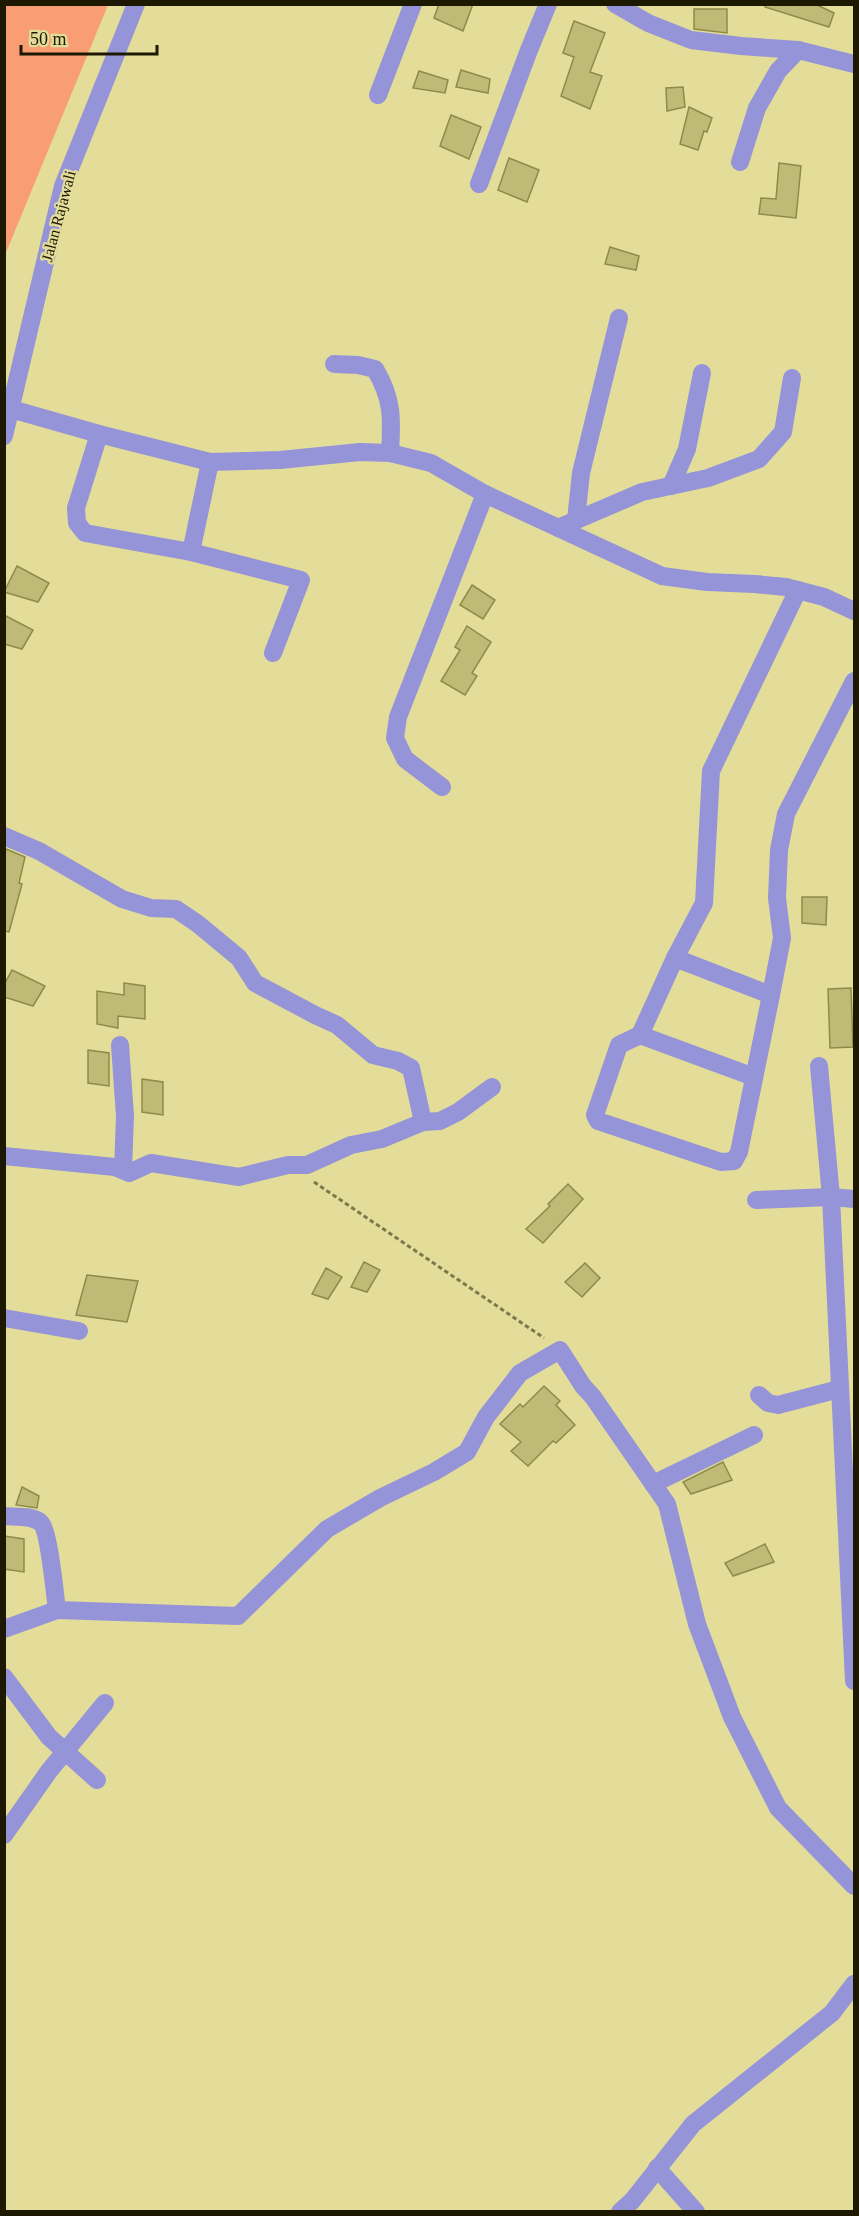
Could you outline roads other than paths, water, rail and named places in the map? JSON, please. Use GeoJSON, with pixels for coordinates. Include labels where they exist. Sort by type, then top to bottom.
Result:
{"type":"FeatureCollection","features":[{"type":"Feature","properties":{"kind":"street","name":"Jalan Rajawali"},"geometry":{"type":"LineString","coordinates":[[4,436],[63,186],[136,4]]}},
{"type":"Feature","properties":{"kind":"street"},"geometry":{"type":"LineString","coordinates":[[378,95],[413,4]]}},
{"type":"Feature","properties":{"kind":"street"},"geometry":{"type":"LineString","coordinates":[[479,184],[548,4]]}},
{"type":"Feature","properties":{"kind":"street"},"geometry":{"type":"LineString","coordinates":[[615,4],[648,22],[691,40],[798,50],[855,64]]}},
{"type":"Feature","properties":{"kind":"street"},"geometry":{"type":"LineString","coordinates":[[740,162],[757,108],[778,71],[798,50]]}},
{"type":"Feature","properties":{"kind":"street"},"geometry":{"type":"LineString","coordinates":[[576,520],[581,474],[619,318]]}},
{"type":"Feature","properties":{"kind":"street"},"geometry":{"type":"LineString","coordinates":[[334,364],[358,365],[375,369],[386,387],[392,418],[390,453]]}},
{"type":"Feature","properties":{"kind":"street"},"geometry":{"type":"LineString","coordinates":[[671,486],[687,449],[702,373]]}},
{"type":"Feature","properties":{"kind":"street"},"geometry":{"type":"LineString","coordinates":[[558,528],[642,492],[708,478],[759,459],[783,432],[792,378]]}},
{"type":"Feature","properties":{"kind":"street"},"geometry":{"type":"LineString","coordinates":[[11,409],[210,462],[280,460],[360,452],[390,453],[431,463],[485,494],[662,576],[798,590],[824,597],[855,611]]}},
{"type":"Feature","properties":{"kind":"street"},"geometry":{"type":"LineString","coordinates":[[99,434],[76,508],[77,523],[85,533],[192,552],[302,580],[273,653]]}},
{"type":"Feature","properties":{"kind":"street"},"geometry":{"type":"LineString","coordinates":[[192,552],[210,462]]}},
{"type":"Feature","properties":{"kind":"street"},"geometry":{"type":"LineString","coordinates":[[442,787],[405,759],[395,738],[398,717],[485,494]]}},
{"type":"Feature","properties":{"kind":"street"},"geometry":{"type":"LineString","coordinates":[[798,590],[711,771],[704,903],[675,958],[640,1035],[619,1045],[595,1116],[598,1121],[721,1162],[734,1161],[739,1152],[782,938],[777,898],[779,850],[786,814],[855,681]]}},
{"type":"Feature","properties":{"kind":"street"},"geometry":{"type":"LineString","coordinates":[[4,836],[39,851],[122,899],[152,908],[176,909],[239,958],[255,983],[337,1025],[373,1055],[398,1061],[411,1068],[423,1122]]}},
{"type":"Feature","properties":{"kind":"street"},"geometry":{"type":"LineString","coordinates":[[675,958],[771,995]]}},
{"type":"Feature","properties":{"kind":"street"},"geometry":{"type":"LineString","coordinates":[[640,1035],[754,1077]]}},
{"type":"Feature","properties":{"kind":"street"},"geometry":{"type":"LineString","coordinates":[[120,1045],[125,1116],[123,1170]]}},
{"type":"Feature","properties":{"kind":"street"},"geometry":{"type":"LineString","coordinates":[[819,1066],[831,1197],[855,1681]]}},
{"type":"Feature","properties":{"kind":"street"},"geometry":{"type":"LineString","coordinates":[[4,1156],[115,1167],[129,1173],[152,1163],[239,1177],[288,1166],[307,1165],[351,1145],[382,1139],[423,1122],[440,1121],[458,1112],[492,1087]]}},
{"type":"Feature","properties":{"kind":"street"},"geometry":{"type":"LineString","coordinates":[[756,1200],[831,1197],[855,1199]]}},
{"type":"Feature","properties":{"kind":"street"},"geometry":{"type":"LineString","coordinates":[[4,1318],[79,1330]]}},
{"type":"Feature","properties":{"kind":"street"},"geometry":{"type":"LineString","coordinates":[[4,1629],[57,1610],[238,1616],[327,1528],[380,1498],[434,1472],[467,1452],[486,1416],[520,1373],[560,1350],[667,1504],[697,1624],[737,1727],[778,1808],[855,1886]]}},
{"type":"Feature","properties":{"kind":"street"},"geometry":{"type":"LineString","coordinates":[[759,1395],[768,1403],[778,1405],[839,1389]]}},
{"type":"Feature","properties":{"kind":"street"},"geometry":{"type":"LineString","coordinates":[[653,1484],[754,1435]]}},
{"type":"Feature","properties":{"kind":"street"},"geometry":{"type":"LineString","coordinates":[[4,1516],[26,1518],[43,1525],[57,1610]]}},
{"type":"Feature","properties":{"kind":"street"},"geometry":{"type":"LineString","coordinates":[[4,1677],[49,1737],[97,1780]]}},
{"type":"Feature","properties":{"kind":"street"},"geometry":{"type":"LineString","coordinates":[[4,1835],[64,1751],[105,1703]]}},
{"type":"Feature","properties":{"kind":"street"},"geometry":{"type":"LineString","coordinates":[[620,2211],[632,2200],[693,2124],[832,2013],[855,1984]]}},
{"type":"Feature","properties":{"kind":"street"},"geometry":{"type":"LineString","coordinates":[[657,2168],[696,2211]]}}]}
